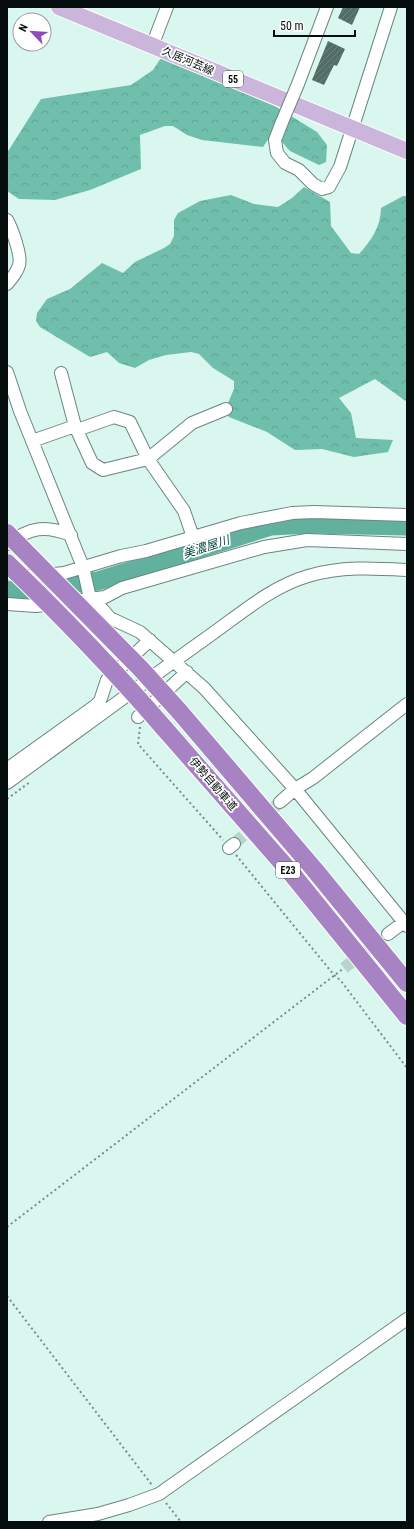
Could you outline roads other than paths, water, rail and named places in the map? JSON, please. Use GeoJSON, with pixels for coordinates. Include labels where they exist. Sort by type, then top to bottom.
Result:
{"type":"FeatureCollection","features":[{"type":"Feature","properties":{"kind":"highway","name":"伊勢自動車道"},"geometry":{"type":"LineString","coordinates":[[7,533],[141,669],[179,711],[314,869],[407,983]]}},
{"type":"Feature","properties":{"kind":"highway","name":"伊勢自動車道"},"geometry":{"type":"LineString","coordinates":[[7,563],[53,607],[121,678],[292,874],[407,1016]]}},
{"type":"Feature","properties":{"kind":"main road","name":"久居河芸線"},"geometry":{"type":"LineString","coordinates":[[58,7],[407,151]]}},
{"type":"Feature","properties":{"kind":"street"},"geometry":{"type":"LineString","coordinates":[[327,7],[275,140],[277,153],[285,164],[299,170],[313,184],[322,189],[332,184],[340,167],[391,7]]}},
{"type":"Feature","properties":{"kind":"street"},"geometry":{"type":"LineString","coordinates":[[152,46],[164,8]]}},
{"type":"Feature","properties":{"kind":"street"},"geometry":{"type":"LineString","coordinates":[[7,220],[17,249],[20,264],[16,274],[7,284]]}},
{"type":"Feature","properties":{"kind":"street"},"geometry":{"type":"LineString","coordinates":[[7,372],[32,442],[83,570],[90,596],[110,618],[135,628],[204,688],[295,789],[405,924],[388,934]]}},
{"type":"Feature","properties":{"kind":"street"},"geometry":{"type":"LineString","coordinates":[[61,373],[76,428],[92,463],[103,470],[148,459],[192,423],[226,409]]}},
{"type":"Feature","properties":{"kind":"street"},"geometry":{"type":"LineString","coordinates":[[32,442],[114,417],[130,422],[148,459],[184,511],[193,537]]}},
{"type":"Feature","properties":{"kind":"street"},"geometry":{"type":"LineString","coordinates":[[7,575],[35,576],[83,570],[241,523],[292,513],[314,512],[407,515]]}},
{"type":"Feature","properties":{"kind":"street"},"geometry":{"type":"LineString","coordinates":[[7,545],[23,534],[37,530],[56,529],[70,535]]}},
{"type":"Feature","properties":{"kind":"street"},"geometry":{"type":"LineString","coordinates":[[7,604],[36,606],[90,596],[105,597],[122,588],[264,546],[307,540],[407,544]]}},
{"type":"Feature","properties":{"kind":"street"},"geometry":{"type":"LineString","coordinates":[[7,783],[174,661],[287,583],[328,570],[348,568],[407,570]]}},
{"type":"Feature","properties":{"kind":"street"},"geometry":{"type":"LineString","coordinates":[[7,769],[95,706],[100,701],[107,680],[150,640]]}},
{"type":"Feature","properties":{"kind":"street"},"geometry":{"type":"LineString","coordinates":[[138,717],[187,672]]}},
{"type":"Feature","properties":{"kind":"street"},"geometry":{"type":"LineString","coordinates":[[280,802],[407,704]]}},
{"type":"Feature","properties":{"kind":"street"},"geometry":{"type":"LineString","coordinates":[[49,1522],[98,1514],[159,1494],[407,1319]]}},
{"type":"Feature","properties":{"kind":"waterway","name":"美濃屋川"},"geometry":{"type":"LineString","coordinates":[[7,590],[12,591],[98,581],[271,526],[310,524],[407,526]]}},
{"type":"Feature","properties":{"kind":"tunnel"},"geometry":{"type":"LineString","coordinates":[[234,844],[280,802]]}},
{"type":"Feature","properties":{"kind":"tunnel"},"geometry":{"type":"LineString","coordinates":[[344,968],[381,939]]}}]}
